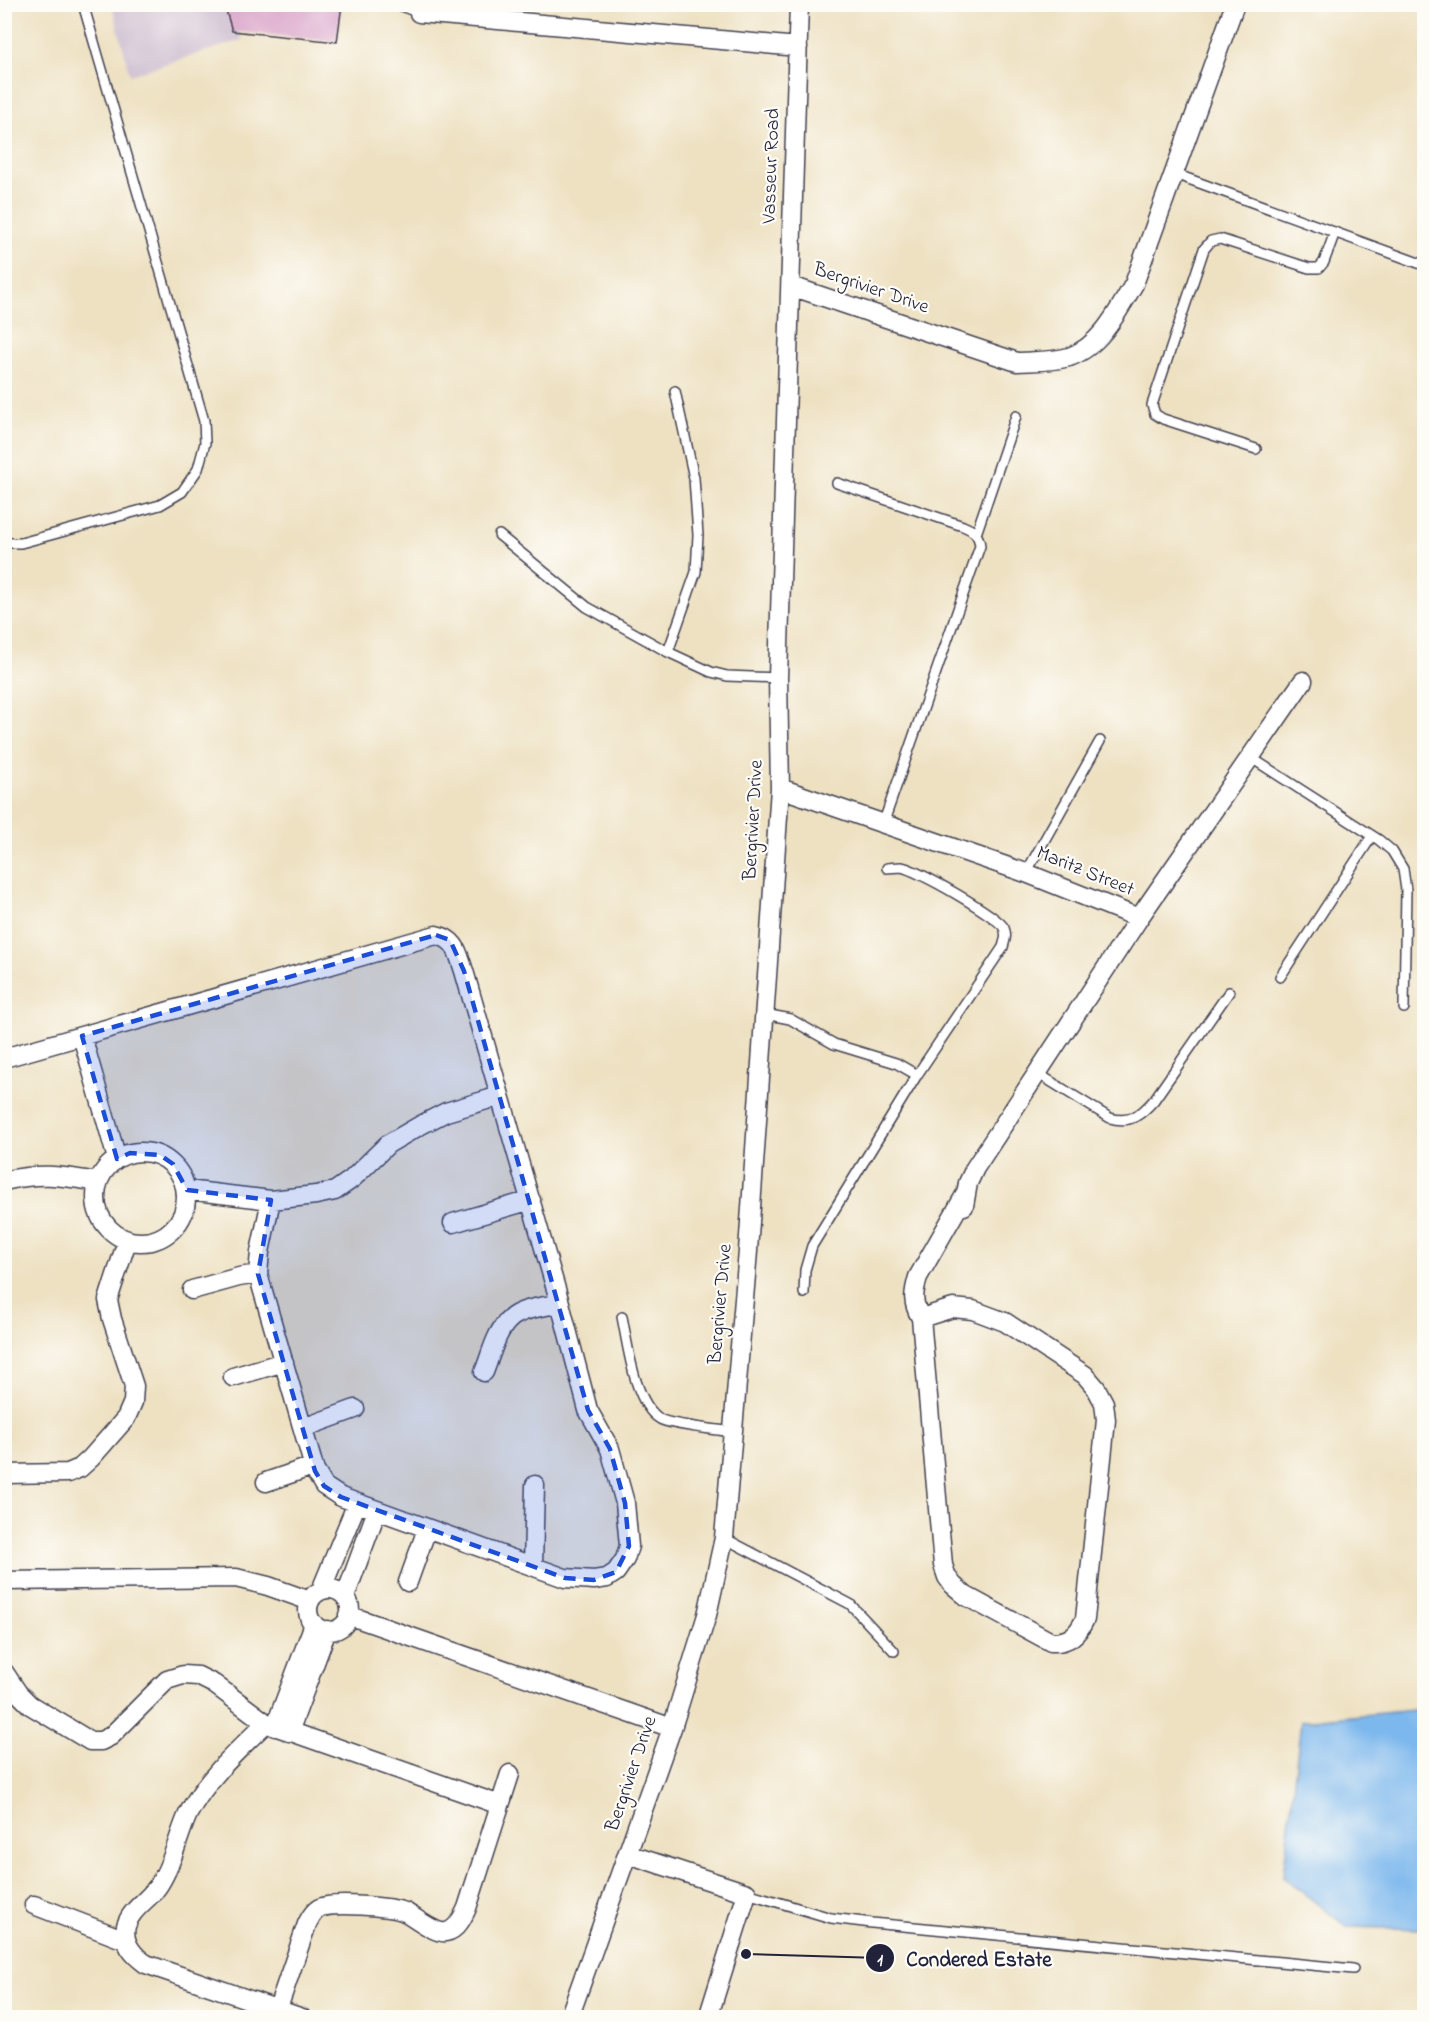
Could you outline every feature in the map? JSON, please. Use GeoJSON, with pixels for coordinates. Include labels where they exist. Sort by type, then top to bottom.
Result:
{"type":"FeatureCollection","features":[{"type":"Feature","properties":{"kind":"street","name":"Vasseur Road"},"geometry":{"type":"LineString","coordinates":[[791,286],[799,4]]}},
{"type":"Feature","properties":{"kind":"street","name":"Bergrivier Drive"},"geometry":{"type":"LineString","coordinates":[[569,2018],[672,1728],[707,1615],[724,1538],[734,1432],[780,788],[778,678],[791,286],[1017,362],[1045,361],[1070,356],[1095,340],[1114,317],[1134,284],[1235,4]]}},
{"type":"Feature","properties":{"kind":"street"},"geometry":{"type":"LineString","coordinates":[[419,14],[798,47]]}},
{"type":"Feature","properties":{"kind":"street"},"geometry":{"type":"LineString","coordinates":[[1139,918],[1303,681]]}},
{"type":"Feature","properties":{"kind":"street","name":"Maritz Street"},"geometry":{"type":"LineString","coordinates":[[780,788],[1026,873],[1139,918],[975,1168],[965,1196],[963,1222]]}},
{"type":"Feature","properties":{"kind":"street"},"geometry":{"type":"LineString","coordinates":[[4,1058],[436,934],[450,940],[464,971],[531,1200],[588,1410],[610,1449],[625,1503],[628,1546],[625,1559],[616,1572],[608,1578],[594,1580],[565,1578],[357,1503],[332,1493],[319,1481],[258,1274],[260,1252],[271,1200]]}},
{"type":"Feature","properties":{"kind":"street"},"geometry":{"type":"LineString","coordinates":[[82,1036],[117,1159]]}},
{"type":"Feature","properties":{"kind":"street"},"geometry":{"type":"LineString","coordinates":[[187,1190],[271,1200],[335,1191],[352,1179],[388,1144],[419,1126],[446,1112],[500,1096]]}},
{"type":"Feature","properties":{"kind":"street"},"geometry":{"type":"LineString","coordinates":[[146,1152],[160,1155],[173,1164],[182,1176],[187,1190],[187,1205],[182,1219],[173,1231],[160,1239],[146,1243],[127,1241],[105,1226],[98,1213],[96,1197],[98,1182],[105,1169],[117,1159],[130,1153],[146,1152]]}},
{"type":"Feature","properties":{"kind":"street"},"geometry":{"type":"LineString","coordinates":[[4,1181],[29,1175],[58,1176],[98,1182]]}},
{"type":"Feature","properties":{"kind":"street"},"geometry":{"type":"LineString","coordinates":[[921,1318],[953,1308],[973,1310],[1005,1322],[1085,1375],[1104,1402],[1106,1420],[1085,1619],[1080,1630],[1062,1643],[1051,1642],[966,1596],[953,1586],[943,1565],[921,1318],[913,1301],[913,1291],[918,1277],[965,1196]]}},
{"type":"Feature","properties":{"kind":"street"},"geometry":{"type":"LineString","coordinates":[[453,1223],[531,1200]]}},
{"type":"Feature","properties":{"kind":"street"},"geometry":{"type":"LineString","coordinates":[[4,1474],[68,1473],[80,1468],[126,1418],[134,1402],[134,1386],[108,1300],[127,1241]]}},
{"type":"Feature","properties":{"kind":"street"},"geometry":{"type":"LineString","coordinates":[[192,1290],[258,1274]]}},
{"type":"Feature","properties":{"kind":"street"},"geometry":{"type":"LineString","coordinates":[[484,1372],[501,1330],[510,1319],[520,1313],[560,1303]]}},
{"type":"Feature","properties":{"kind":"street"},"geometry":{"type":"LineString","coordinates":[[233,1377],[284,1362]]}},
{"type":"Feature","properties":{"kind":"street"},"geometry":{"type":"LineString","coordinates":[[303,1428],[355,1409]]}},
{"type":"Feature","properties":{"kind":"street"},"geometry":{"type":"LineString","coordinates":[[266,1482],[313,1466]]}},
{"type":"Feature","properties":{"kind":"street"},"geometry":{"type":"LineString","coordinates":[[533,1566],[535,1485]]}},
{"type":"Feature","properties":{"kind":"street"},"geometry":{"type":"LineString","coordinates":[[320,1627],[308,1612],[357,1503]]}},
{"type":"Feature","properties":{"kind":"street"},"geometry":{"type":"LineString","coordinates":[[320,1627],[340,1627],[345,1622],[349,1609],[345,1596],[377,1510]]}},
{"type":"Feature","properties":{"kind":"street"},"geometry":{"type":"LineString","coordinates":[[408,1582],[427,1528]]}},
{"type":"Feature","properties":{"kind":"street"},"geometry":{"type":"LineString","coordinates":[[4,1581],[236,1578],[315,1596],[334,1590],[345,1596]]}},
{"type":"Feature","properties":{"kind":"street"},"geometry":{"type":"LineString","coordinates":[[348,1615],[672,1728]]}},
{"type":"Feature","properties":{"kind":"street"},"geometry":{"type":"LineString","coordinates":[[125,1940],[126,1926],[132,1914],[161,1883],[189,1814],[202,1792],[220,1769],[277,1727],[320,1627]]}},
{"type":"Feature","properties":{"kind":"street"},"geometry":{"type":"LineString","coordinates":[[4,1672],[18,1693],[30,1705],[90,1741],[100,1741],[111,1736],[167,1680],[183,1675],[198,1676],[214,1684],[277,1727],[500,1805]]}},
{"type":"Feature","properties":{"kind":"street"},"geometry":{"type":"LineString","coordinates":[[278,2008],[311,1916],[318,1908],[329,1904],[393,1909],[404,1912],[438,1931],[446,1932],[453,1929],[467,1908],[510,1774]]}},
{"type":"Feature","properties":{"kind":"street"},"geometry":{"type":"LineString","coordinates":[[628,1854],[747,1893],[708,2018]]}},
{"type":"Feature","properties":{"kind":"street"},"geometry":{"type":"LineString","coordinates":[[34,1905],[125,1940],[137,1958],[146,1964],[302,2018]]}},
{"type":"Feature","properties":{"kind":"lane"},"geometry":{"type":"LineString","coordinates":[[4,543],[21,543],[160,506],[182,492],[198,469],[205,443],[204,421],[83,4]]}},
{"type":"Feature","properties":{"kind":"lane"},"geometry":{"type":"LineString","coordinates":[[396,4],[419,14]]}},
{"type":"Feature","properties":{"kind":"lane"},"geometry":{"type":"LineString","coordinates":[[1175,174],[1425,265]]}},
{"type":"Feature","properties":{"kind":"lane"},"geometry":{"type":"LineString","coordinates":[[1256,449],[1163,419],[1155,414],[1152,405],[1204,249],[1211,241],[1220,239],[1309,268],[1319,268],[1324,262],[1335,232]]}},
{"type":"Feature","properties":{"kind":"lane"},"geometry":{"type":"LineString","coordinates":[[668,652],[696,572],[698,535],[694,478],[675,391]]}},
{"type":"Feature","properties":{"kind":"lane"},"geometry":{"type":"LineString","coordinates":[[976,534],[1016,416]]}},
{"type":"Feature","properties":{"kind":"lane"},"geometry":{"type":"LineString","coordinates":[[837,483],[963,525],[976,534],[980,546],[883,824]]}},
{"type":"Feature","properties":{"kind":"lane"},"geometry":{"type":"LineString","coordinates":[[500,536],[587,607],[668,652],[711,672],[727,676],[778,678]]}},
{"type":"Feature","properties":{"kind":"lane"},"geometry":{"type":"LineString","coordinates":[[1026,873],[1100,741]]}},
{"type":"Feature","properties":{"kind":"lane"},"geometry":{"type":"LineString","coordinates":[[1250,757],[1392,851],[1403,869],[1406,890],[1404,1008]]}},
{"type":"Feature","properties":{"kind":"lane"},"geometry":{"type":"LineString","coordinates":[[1280,977],[1372,836]]}},
{"type":"Feature","properties":{"kind":"lane"},"geometry":{"type":"LineString","coordinates":[[804,1293],[806,1270],[812,1246],[917,1075],[1003,946],[1006,936],[998,920],[916,872],[901,867],[887,868]]}},
{"type":"Feature","properties":{"kind":"lane"},"geometry":{"type":"LineString","coordinates":[[1037,1073],[1110,1118],[1119,1121],[1131,1120],[1142,1114],[1154,1100],[1229,992]]}},
{"type":"Feature","properties":{"kind":"lane"},"geometry":{"type":"LineString","coordinates":[[765,1014],[790,1019],[834,1044],[896,1063],[917,1075]]}},
{"type":"Feature","properties":{"kind":"lane"},"geometry":{"type":"LineString","coordinates":[[622,1317],[639,1393],[652,1413],[662,1421],[734,1432]]}},
{"type":"Feature","properties":{"kind":"lane"},"geometry":{"type":"LineString","coordinates":[[724,1538],[849,1604],[894,1651]]}},
{"type":"Feature","properties":{"kind":"lane"},"geometry":{"type":"LineString","coordinates":[[747,1893],[831,1918],[1353,1969]]}},
{"type":"Feature","properties":{"kind":"highlighted area"},"geometry":{"type":"Polygon","coordinates":[[[436,935],[450,940],[464,971],[588,1410],[610,1449],[625,1503],[629,1546],[616,1572],[594,1580],[565,1578],[341,1497],[324,1486],[315,1471],[258,1274],[271,1200],[187,1190],[173,1164],[160,1155],[130,1153],[117,1159],[82,1036],[436,935]]]}},
{"type":"Feature","properties":{"kind":"shaded area"},"geometry":{"type":"Polygon","coordinates":[[[112,5],[232,5],[242,40],[130,75],[112,5]]]}},
{"type":"Feature","properties":{"kind":"water"},"geometry":{"type":"Polygon","coordinates":[[[1424,1709],[1424,1929],[1347,1927],[1283,1877],[1301,1721],[1424,1709]]]}},
{"type":"Feature","properties":{"kind":"building"},"geometry":{"type":"Polygon","coordinates":[[[224,4],[342,4],[337,42],[232,31],[224,4]]]}},
{"type":"Feature","properties":{"kind":"place","name":"Condered Estate"},"geometry":{"type":"Point","coordinates":[746,1954]}}]}
